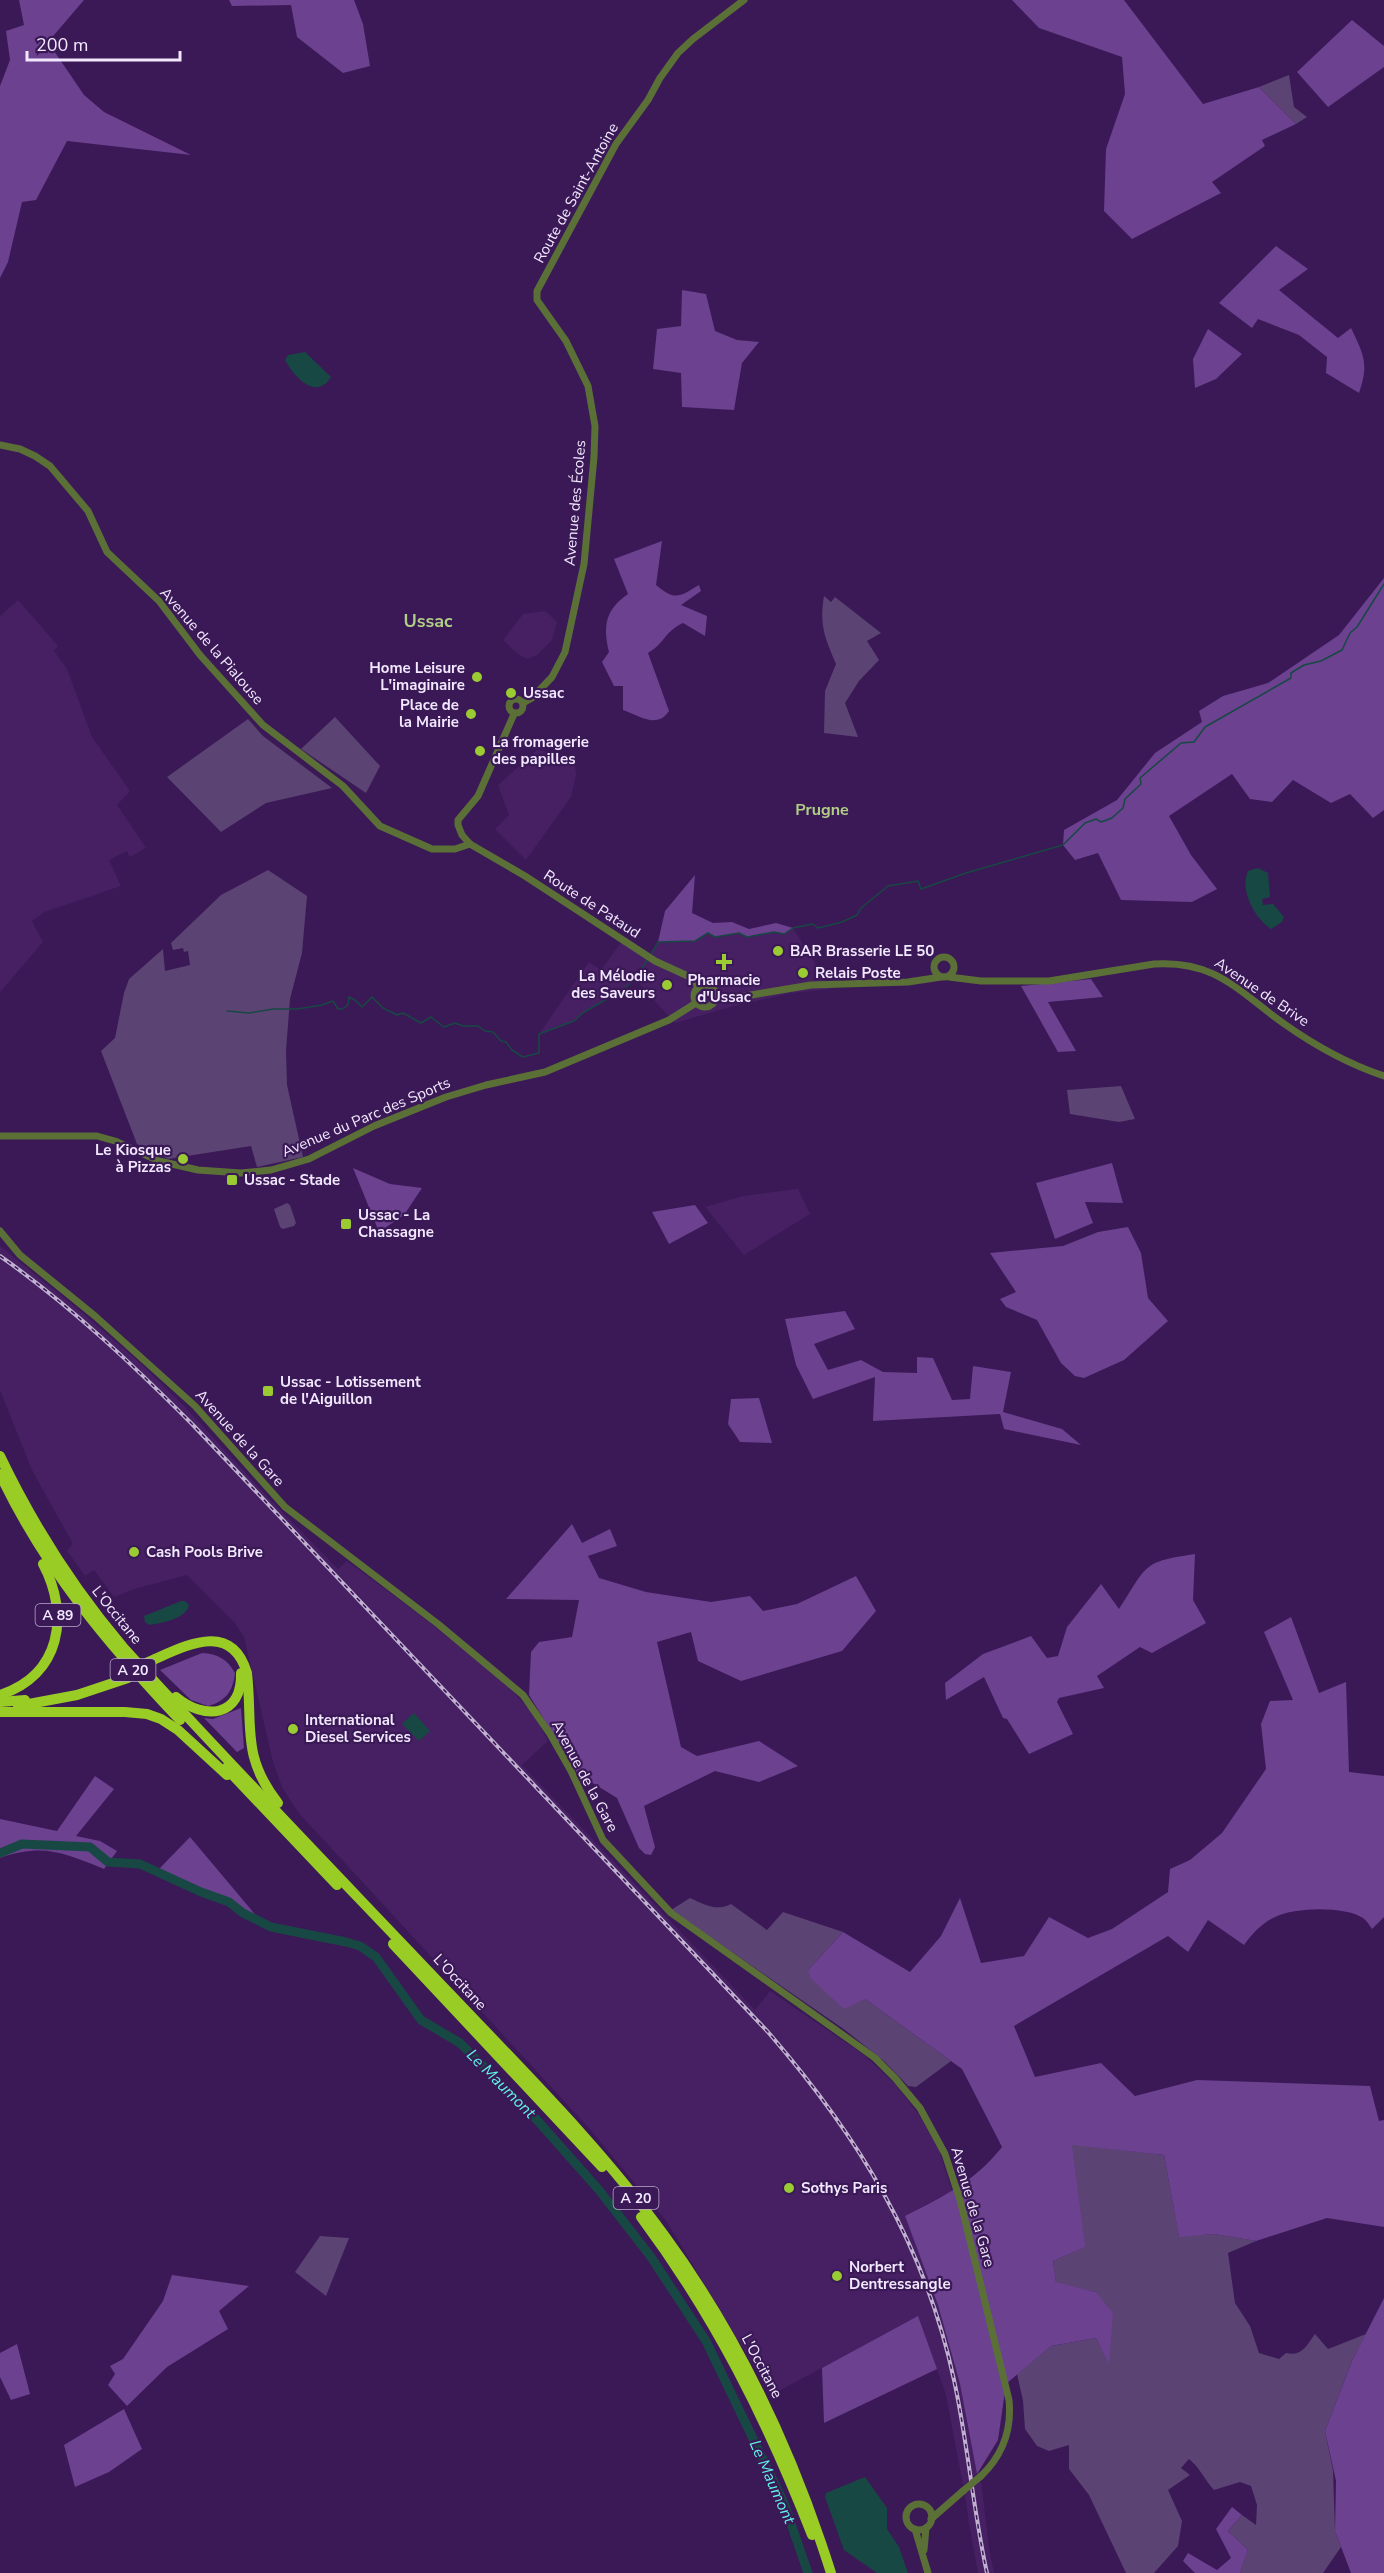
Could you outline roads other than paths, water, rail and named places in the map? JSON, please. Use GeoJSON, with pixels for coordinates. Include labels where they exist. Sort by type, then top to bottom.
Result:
{"type":"FeatureCollection","features":[{"type":"Feature","properties":{"kind":"highway","name":"L'Occitane"},"geometry":{"type":"LineString","coordinates":[[0,1456],[29,1514],[62,1568],[102,1622],[147,1673],[592,2144],[665,2236],[710,2304],[753,2380],[797,2476],[831,2573]]}},
{"type":"Feature","properties":{"kind":"highway","name":"L'Occitane"},"geometry":{"type":"LineString","coordinates":[[0,1474],[22,1517],[57,1574],[89,1619],[119,1655],[568,2129],[628,2199],[690,2286],[740,2370],[790,2479],[824,2573]]}},
{"type":"Feature","properties":{"kind":"highway","name":"A 89"},"geometry":{"type":"LineString","coordinates":[[2,1705],[36,1673],[51,1652],[58,1628],[56,1595],[22,1517]]}},
{"type":"Feature","properties":{"kind":"highway"},"geometry":{"type":"LineString","coordinates":[[2,1705],[42,1703],[77,1695],[126,1676],[201,1641],[219,1642],[236,1652],[243,1661],[247,1673],[249,1736],[255,1763],[264,1784],[308,1843]]}},
{"type":"Feature","properties":{"kind":"highway"},"geometry":{"type":"LineString","coordinates":[[147,1673],[177,1698],[204,1712],[214,1713],[225,1708],[239,1692],[241,1673],[237,1662],[231,1654],[221,1648],[206,1646],[191,1649],[157,1662]]}},
{"type":"Feature","properties":{"kind":"highway"},"geometry":{"type":"LineString","coordinates":[[2,1705],[125,1712],[154,1716],[178,1730],[264,1809]]}},
{"type":"Feature","properties":{"kind":"street","name":"Route de Saint-Antoine"},"geometry":{"type":"LineString","coordinates":[[537,300],[537,291],[557,251],[616,144],[648,100],[660,78],[678,53],[693,39],[744,0]]}},
{"type":"Feature","properties":{"kind":"street","name":"Avenue des Écoles"},"geometry":{"type":"LineString","coordinates":[[523,703],[532,698],[552,677],[565,652],[584,564],[594,457],[595,426],[588,386],[566,341],[537,300]]}},
{"type":"Feature","properties":{"kind":"street","name":"Avenue de la Pialouse"},"geometry":{"type":"LineString","coordinates":[[0,445],[20,449],[50,466],[88,510],[107,552],[159,601],[200,655],[263,725],[343,786],[380,826],[418,845],[443,850],[470,844]]}},
{"type":"Feature","properties":{"kind":"street"},"geometry":{"type":"LineString","coordinates":[[470,844],[459,829],[458,820],[478,796],[514,714],[523,710],[523,703],[518,699],[510,702],[509,709],[514,714]]}},
{"type":"Feature","properties":{"kind":"street","name":"Route de Pataud"},"geometry":{"type":"LineString","coordinates":[[470,844],[525,876],[649,957],[684,973],[699,987]]}},
{"type":"Feature","properties":{"kind":"street"},"geometry":{"type":"LineString","coordinates":[[921,980],[942,957],[951,960],[955,966],[975,981]]}},
{"type":"Feature","properties":{"kind":"street","name":"Avenue de Brive"},"geometry":{"type":"LineString","coordinates":[[716,997],[745,996],[838,982],[908,982],[945,977],[975,981],[1049,981],[1171,963],[1197,966],[1221,977],[1282,1022],[1322,1047],[1384,1076]]}},
{"type":"Feature","properties":{"kind":"street"},"geometry":{"type":"LineString","coordinates":[[934,967],[936,974],[945,977],[954,972],[955,966]]}},
{"type":"Feature","properties":{"kind":"street"},"geometry":{"type":"LineString","coordinates":[[710,986],[716,997],[713,1004],[702,1007],[696,1003],[694,993],[699,987],[710,986]]}},
{"type":"Feature","properties":{"kind":"street","name":"Avenue du Parc des Sports"},"geometry":{"type":"LineString","coordinates":[[0,1136],[97,1136],[115,1141],[159,1161],[198,1170],[247,1173],[271,1170],[309,1159],[374,1126],[446,1097],[486,1085],[545,1072],[669,1020],[696,1003]]}},
{"type":"Feature","properties":{"kind":"street","name":"Avenue de la Gare"},"geometry":{"type":"LineString","coordinates":[[0,1231],[20,1255],[95,1316],[195,1406],[285,1507],[438,1624],[523,1695],[550,1734],[571,1771],[603,1840],[655,1899],[688,1926],[875,2058],[920,2108],[945,2154],[960,2200],[1010,2400],[1010,2424],[997,2457],[981,2476],[931,2519]]}},
{"type":"Feature","properties":{"kind":"street"},"geometry":{"type":"LineString","coordinates":[[928,2573],[915,2529],[906,2521],[909,2509],[916,2505],[928,2508],[948,2503]]}},
{"type":"Feature","properties":{"kind":"street"},"geometry":{"type":"LineString","coordinates":[[924,2555],[926,2528],[931,2519],[928,2508]]}},
{"type":"Feature","properties":{"kind":"street"},"geometry":{"type":"LineString","coordinates":[[915,2529],[926,2528]]}},
{"type":"Feature","properties":{"kind":"waterway"},"geometry":{"type":"LineString","coordinates":[[651,954],[658,942],[695,941],[708,933],[715,937],[739,933],[747,937],[774,932],[784,934],[793,928],[813,924],[818,928],[842,922],[857,915],[861,908],[888,886],[918,881],[921,889],[966,873],[1063,845],[1085,823],[1096,819],[1101,822],[1112,818],[1123,808],[1125,799],[1141,784],[1140,778],[1181,743],[1194,742],[1205,727],[1291,678],[1291,673],[1304,665],[1321,661],[1342,650],[1350,633],[1357,627],[1384,584]]}},
{"type":"Feature","properties":{"kind":"waterway"},"geometry":{"type":"LineString","coordinates":[[227,1011],[249,1013],[273,1009],[297,1009],[333,1001],[338,1009],[342,1009],[348,1005],[349,997],[362,1007],[372,997],[383,1008],[397,1015],[403,1013],[421,1023],[431,1017],[444,1027],[455,1023],[463,1026],[478,1026],[485,1031],[493,1032],[523,1057],[539,1053],[539,1034],[574,1021],[584,1012],[623,990],[636,978],[648,958]]}},
{"type":"Feature","properties":{"kind":"waterway","name":"Le Maumont"},"geometry":{"type":"LineString","coordinates":[[0,1853],[22,1844],[90,1847],[108,1862],[140,1864],[229,1902],[243,1913],[271,1927],[346,1942],[360,1946],[376,1957],[421,2020],[460,2043],[537,2120],[599,2190],[651,2257],[706,2341],[784,2503],[808,2573]]}},
{"type":"Feature","properties":{"kind":"railway"},"geometry":{"type":"LineString","coordinates":[[0,1256],[52,1295],[100,1336],[193,1425],[768,2032],[831,2111],[884,2194],[925,2283],[941,2330],[959,2404],[987,2573]]}},
{"type":"Feature","properties":{"kind":"place","name":"Home Leisure L'imaginaire"},"geometry":{"type":"Point","coordinates":[477,677]}},
{"type":"Feature","properties":{"kind":"place","name":"Ussac"},"geometry":{"type":"Point","coordinates":[511,693]}},
{"type":"Feature","properties":{"kind":"place","name":"Place de la Mairie"},"geometry":{"type":"Point","coordinates":[471,714]}},
{"type":"Feature","properties":{"kind":"place","name":"La fromagerie des papilles"},"geometry":{"type":"Point","coordinates":[480,751]}},
{"type":"Feature","properties":{"kind":"place","name":"BAR Brasserie LE 50"},"geometry":{"type":"Point","coordinates":[778,951]}},
{"type":"Feature","properties":{"kind":"place","name":"Pharmacie d'Ussac"},"geometry":{"type":"Point","coordinates":[724,962]}},
{"type":"Feature","properties":{"kind":"place","name":"Relais Poste"},"geometry":{"type":"Point","coordinates":[803,973]}},
{"type":"Feature","properties":{"kind":"place","name":"La Mélodie des Saveurs"},"geometry":{"type":"Point","coordinates":[667,985]}},
{"type":"Feature","properties":{"kind":"place","name":"Le Kiosque à Pizzas"},"geometry":{"type":"Point","coordinates":[183,1159]}},
{"type":"Feature","properties":{"kind":"place","name":"Ussac - Stade"},"geometry":{"type":"Point","coordinates":[232,1180]}},
{"type":"Feature","properties":{"kind":"place","name":"Ussac - La Chassagne"},"geometry":{"type":"Point","coordinates":[346,1224]}},
{"type":"Feature","properties":{"kind":"place","name":"Ussac - Lotissement de l'Aiguillon"},"geometry":{"type":"Point","coordinates":[268,1391]}},
{"type":"Feature","properties":{"kind":"place","name":"Cash Pools Brive"},"geometry":{"type":"Point","coordinates":[134,1552]}},
{"type":"Feature","properties":{"kind":"place","name":"International Diesel Services"},"geometry":{"type":"Point","coordinates":[293,1729]}},
{"type":"Feature","properties":{"kind":"place","name":"Sothys Paris"},"geometry":{"type":"Point","coordinates":[789,2188]}},
{"type":"Feature","properties":{"kind":"place","name":"Norbert Dentressangle"},"geometry":{"type":"Point","coordinates":[837,2276]}},
{"type":"Feature","properties":{"kind":"district","name":"Ussac"},"geometry":{"type":"Point","coordinates":[428,621]}},
{"type":"Feature","properties":{"kind":"district","name":"Prugne"},"geometry":{"type":"Point","coordinates":[822,810]}}]}
